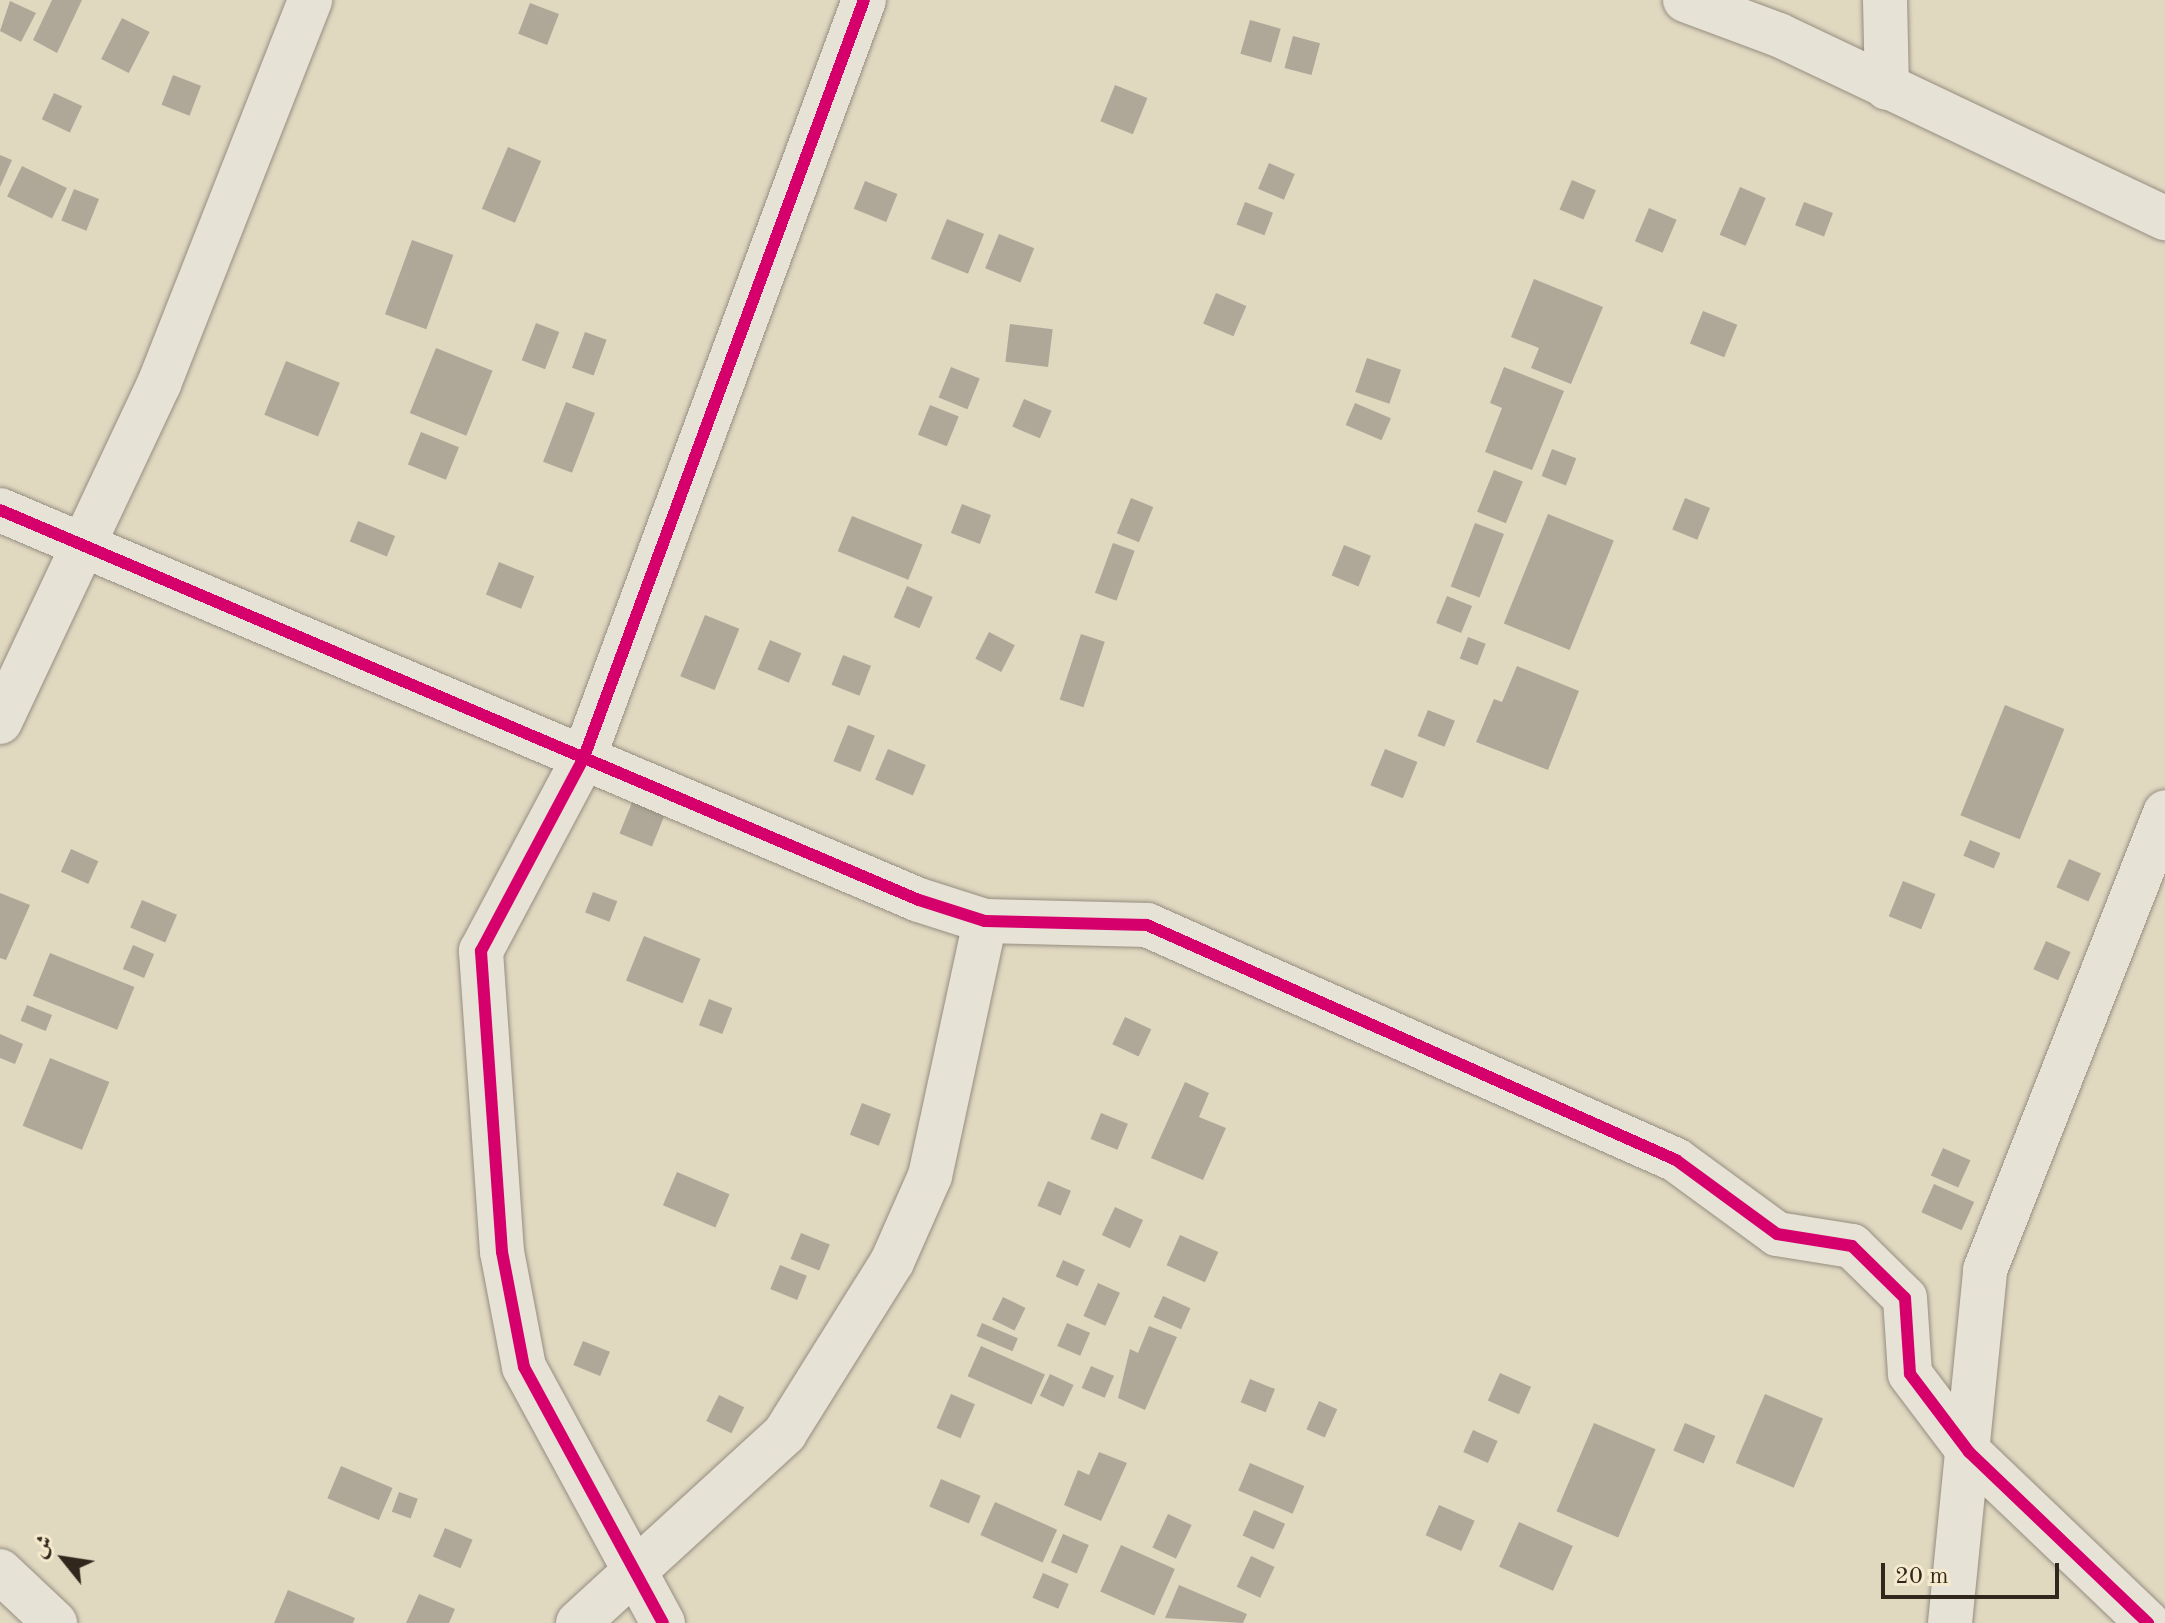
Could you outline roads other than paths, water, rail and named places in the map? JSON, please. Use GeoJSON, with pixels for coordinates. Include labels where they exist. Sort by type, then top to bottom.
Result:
{"type":"FeatureCollection","features":[{"type":"Feature","properties":{"kind":"street"},"geometry":{"type":"LineString","coordinates":[[0,722],[165,369],[310,0]]}},
{"type":"Feature","properties":{"kind":"street"},"geometry":{"type":"LineString","coordinates":[[663,1623],[638,1569],[524,1367],[502,1252],[481,951],[584,757],[864,0]]}},
{"type":"Feature","properties":{"kind":"street"},"geometry":{"type":"LineString","coordinates":[[1685,0],[1779,35],[2165,218]]}},
{"type":"Feature","properties":{"kind":"street"},"geometry":{"type":"LineString","coordinates":[[1885,0],[1887,88]]}},
{"type":"Feature","properties":{"kind":"street"},"geometry":{"type":"LineString","coordinates":[[0,510],[79,548],[584,757],[919,900],[985,921],[1147,925],[1676,1160],[1777,1234],[1852,1246],[1905,1298],[1910,1374],[1969,1452],[2148,1623]]}},
{"type":"Feature","properties":{"kind":"street"},"geometry":{"type":"LineString","coordinates":[[1950,1623],[1985,1270],[2165,812]]}},
{"type":"Feature","properties":{"kind":"street"},"geometry":{"type":"LineString","coordinates":[[578,1623],[785,1433],[892,1262],[930,1176],[985,921]]}},
{"type":"Feature","properties":{"kind":"street"},"geometry":{"type":"LineString","coordinates":[[0,1571],[55,1623]]}}]}
